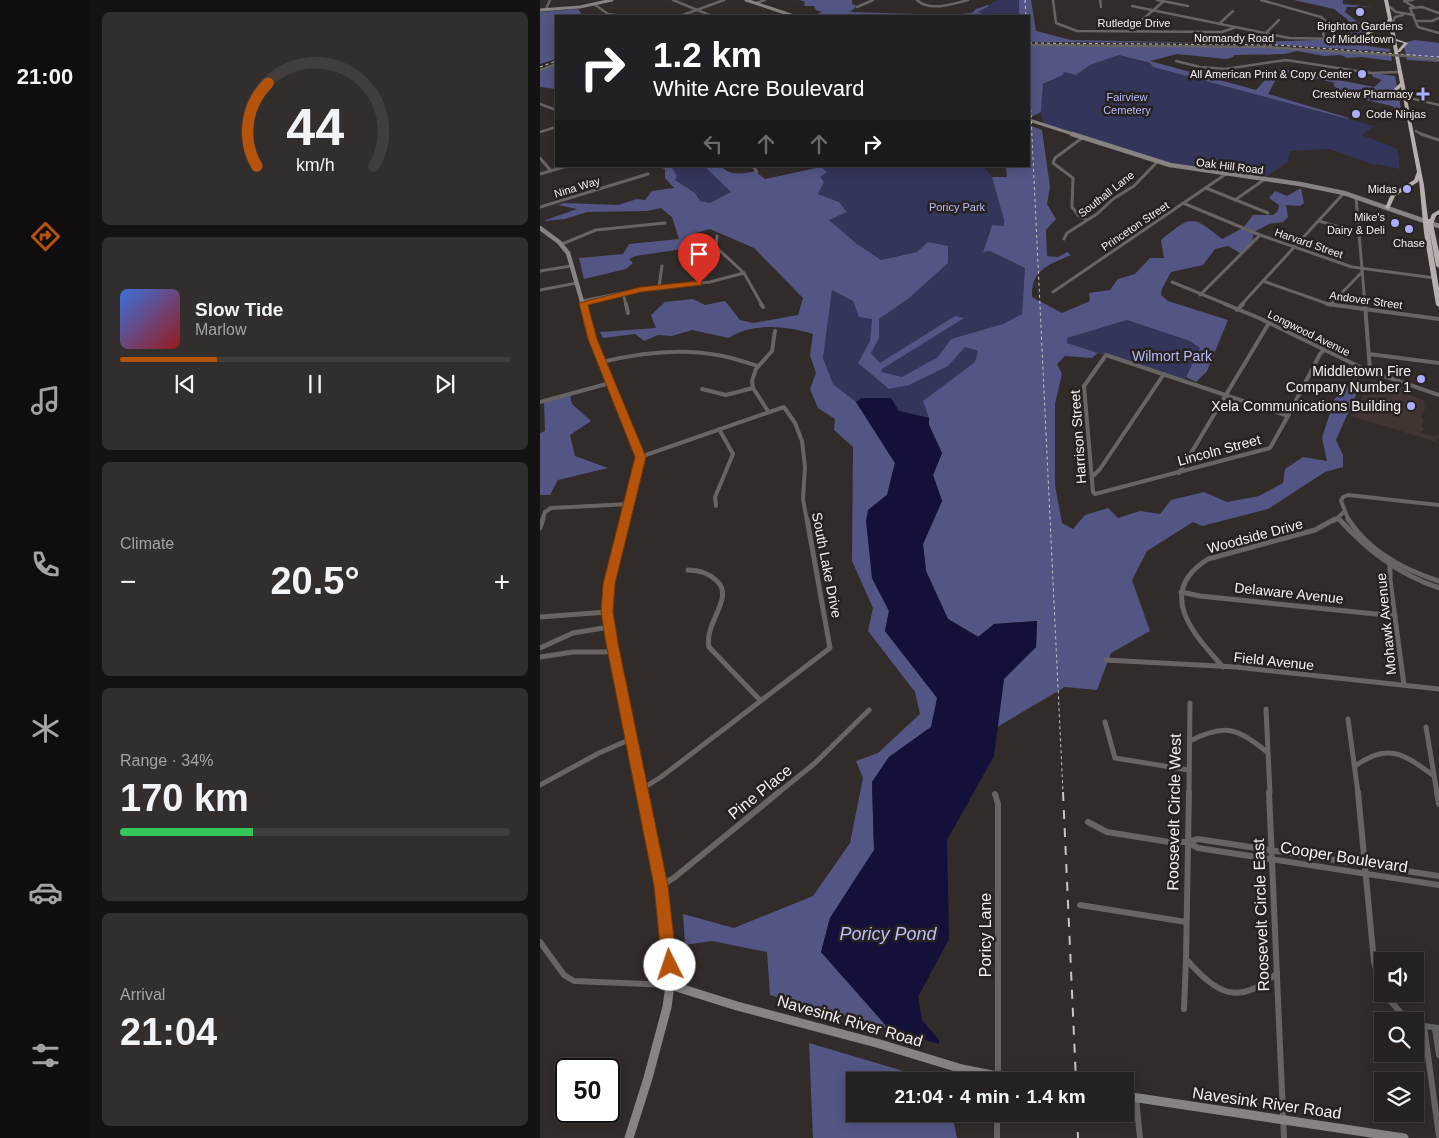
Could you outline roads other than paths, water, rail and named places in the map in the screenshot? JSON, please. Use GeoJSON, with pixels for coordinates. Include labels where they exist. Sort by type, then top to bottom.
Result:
{"type":"FeatureCollection","features":[{"type":"Feature","properties":{"kind":"highway"},"geometry":{"type":"LineString","coordinates":[[1387,0],[1408,98],[1439,305]]}},
{"type":"Feature","properties":{"kind":"highway"},"geometry":{"type":"LineString","coordinates":[[1387,0],[1392,20]]}},
{"type":"Feature","properties":{"kind":"highway"},"geometry":{"type":"LineString","coordinates":[[1367,39],[1367,33],[1386,26],[1392,20]]}},
{"type":"Feature","properties":{"kind":"highway"},"geometry":{"type":"LineString","coordinates":[[1396,40],[1406,43],[1399,51]]}},
{"type":"Feature","properties":{"kind":"highway"},"geometry":{"type":"LineString","coordinates":[[1396,40],[1399,72],[1416,131],[1426,185],[1428,223],[1437,249],[1439,266]]}},
{"type":"Feature","properties":{"kind":"highway"},"geometry":{"type":"LineString","coordinates":[[1401,81],[1392,93],[1408,98]]}},
{"type":"Feature","properties":{"kind":"highway"},"geometry":{"type":"LineString","coordinates":[[1387,208],[1393,195],[1416,181],[1420,171]]}},
{"type":"Feature","properties":{"kind":"highway"},"geometry":{"type":"LineString","coordinates":[[1428,223],[1439,212]]}},
{"type":"Feature","properties":{"kind":"highway"},"geometry":{"type":"LineString","coordinates":[[1433,235],[1439,230]]}},
{"type":"Feature","properties":{"kind":"main road"},"geometry":{"type":"LineString","coordinates":[[540,10],[612,0]]}},
{"type":"Feature","properties":{"kind":"main road"},"geometry":{"type":"LineString","coordinates":[[746,0],[791,15]]}},
{"type":"Feature","properties":{"kind":"main road","name":"Oak Hill Road"},"geometry":{"type":"LineString","coordinates":[[1030,120],[1187,169],[1265,179],[1344,193],[1439,226]]}},
{"type":"Feature","properties":{"kind":"main road"},"geometry":{"type":"LineString","coordinates":[[540,228],[562,244],[568,253],[592,339],[640,457],[609,584],[607,612],[661,886],[667,927],[670,985],[668,1007],[656,1052],[629,1138]]}},
{"type":"Feature","properties":{"kind":"main road","name":"Navesink River Road"},"geometry":{"type":"LineString","coordinates":[[670,985],[973,1072]]}},
{"type":"Feature","properties":{"kind":"main road","name":"Navesink River Road"},"geometry":{"type":"LineString","coordinates":[[1136,1098],[1398,1138]]}},
{"type":"Feature","properties":{"kind":"street"},"geometry":{"type":"LineString","coordinates":[[546,9],[550,0]]}},
{"type":"Feature","properties":{"kind":"street"},"geometry":{"type":"LineString","coordinates":[[673,0],[710,15]]}},
{"type":"Feature","properties":{"kind":"street"},"geometry":{"type":"LineString","coordinates":[[683,15],[724,0]]}},
{"type":"Feature","properties":{"kind":"street"},"geometry":{"type":"LineString","coordinates":[[756,3],[765,0]]}},
{"type":"Feature","properties":{"kind":"street"},"geometry":{"type":"LineString","coordinates":[[857,7],[873,0]]}},
{"type":"Feature","properties":{"kind":"street"},"geometry":{"type":"LineString","coordinates":[[917,0],[922,4],[940,6],[958,4],[968,0]]}},
{"type":"Feature","properties":{"kind":"street","name":"Rutledge Drive"},"geometry":{"type":"LineString","coordinates":[[1053,0],[1056,23],[1077,31],[1219,32],[1228,31],[1236,27]]}},
{"type":"Feature","properties":{"kind":"street"},"geometry":{"type":"LineString","coordinates":[[1100,0],[1101,7]]}},
{"type":"Feature","properties":{"kind":"street","name":"Rutledge Drive"},"geometry":{"type":"LineString","coordinates":[[1157,0],[1188,6]]}},
{"type":"Feature","properties":{"kind":"street"},"geometry":{"type":"LineString","coordinates":[[1261,0],[1321,17],[1328,23],[1328,28],[1323,34],[1325,38]]}},
{"type":"Feature","properties":{"kind":"street"},"geometry":{"type":"LineString","coordinates":[[1413,0],[1404,1],[1414,7],[1424,7],[1439,13]]}},
{"type":"Feature","properties":{"kind":"street"},"geometry":{"type":"LineString","coordinates":[[1143,19],[1164,1]]}},
{"type":"Feature","properties":{"kind":"street"},"geometry":{"type":"LineString","coordinates":[[594,4],[608,14],[615,15]]}},
{"type":"Feature","properties":{"kind":"street"},"geometry":{"type":"LineString","coordinates":[[1132,6],[1292,38],[1396,40]]}},
{"type":"Feature","properties":{"kind":"street"},"geometry":{"type":"LineString","coordinates":[[1390,7],[1396,12],[1410,15]]}},
{"type":"Feature","properties":{"kind":"street"},"geometry":{"type":"LineString","coordinates":[[1414,7],[1410,8],[1420,28],[1439,33]]}},
{"type":"Feature","properties":{"kind":"street"},"geometry":{"type":"LineString","coordinates":[[1219,24],[1233,11]]}},
{"type":"Feature","properties":{"kind":"street"},"geometry":{"type":"LineString","coordinates":[[1392,20],[1397,16],[1414,15]]}},
{"type":"Feature","properties":{"kind":"street"},"geometry":{"type":"LineString","coordinates":[[1416,21],[1430,22],[1439,18]]}},
{"type":"Feature","properties":{"kind":"street"},"geometry":{"type":"LineString","coordinates":[[1266,33],[1279,20]]}},
{"type":"Feature","properties":{"kind":"street","name":"Normandy Road"},"geometry":{"type":"LineString","coordinates":[[1030,45],[1273,47],[1439,60]]}},
{"type":"Feature","properties":{"kind":"street"},"geometry":{"type":"LineString","coordinates":[[1176,61],[1207,67],[1230,68],[1264,61],[1288,60],[1345,70],[1399,72]]}},
{"type":"Feature","properties":{"kind":"street"},"geometry":{"type":"LineString","coordinates":[[540,70],[555,64]]}},
{"type":"Feature","properties":{"kind":"street"},"geometry":{"type":"LineString","coordinates":[[1372,72],[1392,75],[1401,81]]}},
{"type":"Feature","properties":{"kind":"street"},"geometry":{"type":"LineString","coordinates":[[1408,98],[1439,104]]}},
{"type":"Feature","properties":{"kind":"street"},"geometry":{"type":"LineString","coordinates":[[540,104],[555,110]]}},
{"type":"Feature","properties":{"kind":"street"},"geometry":{"type":"LineString","coordinates":[[540,132],[555,127]]}},
{"type":"Feature","properties":{"kind":"street"},"geometry":{"type":"LineString","coordinates":[[1416,131],[1425,136],[1438,139],[1439,133]]}},
{"type":"Feature","properties":{"kind":"street"},"geometry":{"type":"LineString","coordinates":[[1419,137],[1425,136]]}},
{"type":"Feature","properties":{"kind":"street"},"geometry":{"type":"LineString","coordinates":[[1082,138],[1053,161],[1056,166],[1073,178],[1072,210],[1087,220]]}},
{"type":"Feature","properties":{"kind":"street"},"geometry":{"type":"LineString","coordinates":[[540,158],[551,171]]}},
{"type":"Feature","properties":{"kind":"street","name":"Southall Lane"},"geometry":{"type":"LineString","coordinates":[[1064,239],[1067,233],[1132,187],[1158,161]]}},
{"type":"Feature","properties":{"kind":"street"},"geometry":{"type":"LineString","coordinates":[[540,174],[564,167]]}},
{"type":"Feature","properties":{"kind":"street"},"geometry":{"type":"LineString","coordinates":[[754,167],[757,172]]}},
{"type":"Feature","properties":{"kind":"street","name":"Nina Way"},"geometry":{"type":"LineString","coordinates":[[540,207],[642,178],[648,174]]}},
{"type":"Feature","properties":{"kind":"street","name":"Princeton Street"},"geometry":{"type":"LineString","coordinates":[[1053,292],[1226,174]]}},
{"type":"Feature","properties":{"kind":"street"},"geometry":{"type":"LineString","coordinates":[[1235,200],[1265,179]]}},
{"type":"Feature","properties":{"kind":"street"},"geometry":{"type":"LineString","coordinates":[[1206,188],[1268,213]]}},
{"type":"Feature","properties":{"kind":"street"},"geometry":{"type":"LineString","coordinates":[[1237,310],[1344,193]]}},
{"type":"Feature","properties":{"kind":"street"},"geometry":{"type":"LineString","coordinates":[[1356,197],[1370,371]]}},
{"type":"Feature","properties":{"kind":"street","name":"Harvard Street"},"geometry":{"type":"LineString","coordinates":[[1183,204],[1260,235],[1362,271],[1435,278]]}},
{"type":"Feature","properties":{"kind":"street"},"geometry":{"type":"LineString","coordinates":[[1319,220],[1359,233]]}},
{"type":"Feature","properties":{"kind":"street"},"geometry":{"type":"LineString","coordinates":[[562,244],[596,230],[665,223]]}},
{"type":"Feature","properties":{"kind":"street"},"geometry":{"type":"LineString","coordinates":[[1200,295],[1260,235]]}},
{"type":"Feature","properties":{"kind":"street"},"geometry":{"type":"LineString","coordinates":[[717,236],[715,241],[716,247],[744,273],[763,307]]}},
{"type":"Feature","properties":{"kind":"street"},"geometry":{"type":"LineString","coordinates":[[540,272],[572,266]]}},
{"type":"Feature","properties":{"kind":"street"},"geometry":{"type":"LineString","coordinates":[[659,287],[662,266]]}},
{"type":"Feature","properties":{"kind":"street"},"geometry":{"type":"LineString","coordinates":[[1330,304],[1362,271]]}},
{"type":"Feature","properties":{"kind":"street"},"geometry":{"type":"LineString","coordinates":[[583,302],[659,287],[710,282],[744,273]]}},
{"type":"Feature","properties":{"kind":"street","name":"Andover Street"},"geometry":{"type":"LineString","coordinates":[[1263,281],[1330,304],[1439,319]]}},
{"type":"Feature","properties":{"kind":"street","name":"Longwood Avenue"},"geometry":{"type":"LineString","coordinates":[[1172,282],[1269,323],[1370,371],[1439,395]]}},
{"type":"Feature","properties":{"kind":"street"},"geometry":{"type":"LineString","coordinates":[[540,290],[577,283]]}},
{"type":"Feature","properties":{"kind":"street"},"geometry":{"type":"LineString","coordinates":[[623,293],[628,313]]}},
{"type":"Feature","properties":{"kind":"street"},"geometry":{"type":"LineString","coordinates":[[1179,472],[1269,323]]}},
{"type":"Feature","properties":{"kind":"street"},"geometry":{"type":"LineString","coordinates":[[768,412],[753,388],[752,377],[758,366],[772,351],[775,331]]}},
{"type":"Feature","properties":{"kind":"street","name":"Lincoln Street"},"geometry":{"type":"LineString","coordinates":[[1095,494],[1270,448],[1324,350]]}},
{"type":"Feature","properties":{"kind":"street"},"geometry":{"type":"LineString","coordinates":[[602,362],[633,356],[702,352],[758,366]]}},
{"type":"Feature","properties":{"kind":"street"},"geometry":{"type":"LineString","coordinates":[[1370,354],[1439,364]]}},
{"type":"Feature","properties":{"kind":"street","name":"Harrison Street"},"geometry":{"type":"LineString","coordinates":[[1095,494],[1084,386],[1106,356],[1164,374]]}},
{"type":"Feature","properties":{"kind":"street"},"geometry":{"type":"LineString","coordinates":[[1092,477],[1100,469],[1164,374],[1288,416]]}},
{"type":"Feature","properties":{"kind":"street"},"geometry":{"type":"LineString","coordinates":[[540,402],[610,383]]}},
{"type":"Feature","properties":{"kind":"street"},"geometry":{"type":"LineString","coordinates":[[702,390],[726,395],[753,388]]}},
{"type":"Feature","properties":{"kind":"street","name":"South Lake Drive"},"geometry":{"type":"LineString","coordinates":[[640,457],[784,406],[802,441],[805,468],[803,499],[830,648],[661,777],[642,789]]}},
{"type":"Feature","properties":{"kind":"street"},"geometry":{"type":"LineString","coordinates":[[716,506],[715,497],[733,454],[719,429]]}},
{"type":"Feature","properties":{"kind":"street"},"geometry":{"type":"LineString","coordinates":[[1439,505],[1348,495],[1343,497],[1341,501],[1344,512],[1360,534],[1392,564],[1439,581]]}},
{"type":"Feature","properties":{"kind":"street"},"geometry":{"type":"LineString","coordinates":[[540,528],[545,512],[549,509],[630,504]]}},
{"type":"Feature","properties":{"kind":"street","name":"Woodside Drive"},"geometry":{"type":"LineString","coordinates":[[1181,592],[1190,573],[1208,559],[1307,533],[1328,524],[1344,512]]}},
{"type":"Feature","properties":{"kind":"street"},"geometry":{"type":"LineString","coordinates":[[1338,518],[1360,543],[1411,577],[1439,588]]}},
{"type":"Feature","properties":{"kind":"street","name":"Mohawk Avenue"},"geometry":{"type":"LineString","coordinates":[[1392,564],[1390,580],[1404,685]]}},
{"type":"Feature","properties":{"kind":"street"},"geometry":{"type":"LineString","coordinates":[[688,570],[706,573],[717,580],[723,587],[724,596],[706,633],[707,642],[709,647],[760,700]]}},
{"type":"Feature","properties":{"kind":"street"},"geometry":{"type":"LineString","coordinates":[[1181,592],[1181,607],[1187,623],[1202,644],[1223,667]]}},
{"type":"Feature","properties":{"kind":"street","name":"Delaware Avenue"},"geometry":{"type":"LineString","coordinates":[[1181,592],[1200,596],[1395,616]]}},
{"type":"Feature","properties":{"kind":"street"},"geometry":{"type":"LineString","coordinates":[[540,617],[607,612]]}},
{"type":"Feature","properties":{"kind":"street"},"geometry":{"type":"LineString","coordinates":[[609,627],[573,634],[540,648],[540,657],[573,652],[605,652],[614,650]]}},
{"type":"Feature","properties":{"kind":"street","name":"Field Avenue"},"geometry":{"type":"LineString","coordinates":[[1106,660],[1223,667],[1439,689]]}},
{"type":"Feature","properties":{"kind":"street","name":"Roosevelt Circle West"},"geometry":{"type":"LineString","coordinates":[[1186,959],[1190,703]]}},
{"type":"Feature","properties":{"kind":"street","name":"Roosevelt Circle East"},"geometry":{"type":"LineString","coordinates":[[1266,709],[1284,1138]]}},
{"type":"Feature","properties":{"kind":"street","name":"Pine Place"},"geometry":{"type":"LineString","coordinates":[[661,886],[675,877],[815,763],[869,710]]}},
{"type":"Feature","properties":{"kind":"street"},"geometry":{"type":"LineString","coordinates":[[1348,719],[1374,962]]}},
{"type":"Feature","properties":{"kind":"street"},"geometry":{"type":"LineString","coordinates":[[1105,722],[1110,735],[1111,753],[1115,758],[1189,770]]}},
{"type":"Feature","properties":{"kind":"street"},"geometry":{"type":"LineString","coordinates":[[1426,727],[1439,804]]}},
{"type":"Feature","properties":{"kind":"street"},"geometry":{"type":"LineString","coordinates":[[1190,741],[1213,729],[1229,729],[1243,734],[1267,752]]}},
{"type":"Feature","properties":{"kind":"street"},"geometry":{"type":"LineString","coordinates":[[540,785],[599,753],[631,739]]}},
{"type":"Feature","properties":{"kind":"street"},"geometry":{"type":"LineString","coordinates":[[1354,766],[1372,754],[1390,752],[1408,758],[1434,776]]}},
{"type":"Feature","properties":{"kind":"street","name":"Poricy Lane"},"geometry":{"type":"LineString","coordinates":[[995,794],[998,804],[998,1072]]}},
{"type":"Feature","properties":{"kind":"street","name":"Cooper Boulevard"},"geometry":{"type":"LineString","coordinates":[[1088,822],[1107,832],[1169,842],[1187,842],[1195,838],[1439,876]]}},
{"type":"Feature","properties":{"kind":"street","name":"Cooper Boulevard"},"geometry":{"type":"LineString","coordinates":[[1187,842],[1198,848],[1439,886]]}},
{"type":"Feature","properties":{"kind":"street"},"geometry":{"type":"LineString","coordinates":[[1080,905],[1186,922]]}},
{"type":"Feature","properties":{"kind":"street"},"geometry":{"type":"LineString","coordinates":[[540,942],[564,975],[574,981],[670,985]]}},
{"type":"Feature","properties":{"kind":"street"},"geometry":{"type":"LineString","coordinates":[[1186,959],[1200,976],[1211,984],[1233,993],[1254,991],[1277,973]]}},
{"type":"Feature","properties":{"kind":"street"},"geometry":{"type":"LineString","coordinates":[[1184,1010],[1186,959]]}},
{"type":"Feature","properties":{"kind":"street"},"geometry":{"type":"LineString","coordinates":[[1392,1002],[1400,1012]]}},
{"type":"Feature","properties":{"kind":"street"},"geometry":{"type":"LineString","coordinates":[[1439,1055],[1437,1028],[1424,1026],[1439,1136]]}},
{"type":"Feature","properties":{"kind":"street"},"geometry":{"type":"LineString","coordinates":[[1136,1098],[1140,1138]]}},
{"type":"Feature","properties":{"kind":"street"},"geometry":{"type":"LineString","coordinates":[[997,1122],[998,1138]]}},
{"type":"Feature","properties":{"kind":"water","name":"Poricy Pond"},"geometry":{"type":"Polygon","coordinates":[[[862,398],[891,398],[899,411],[929,418],[929,425],[942,453],[933,475],[942,501],[923,544],[926,571],[948,619],[978,637],[994,624],[1037,621],[1036,647],[1004,679],[994,756],[947,840],[949,939],[918,997],[922,1020],[939,1040],[939,1044],[889,1029],[821,952],[830,918],[874,850],[872,782],[889,757],[931,727],[937,698],[885,631],[889,611],[872,578],[866,521],[868,510],[887,495],[895,463],[856,402],[862,398]]]}},
{"type":"Feature","properties":{"kind":"railway"},"geometry":{"type":"LineString","coordinates":[[1025,0],[1026,15]]}},
{"type":"Feature","properties":{"kind":"railway"},"geometry":{"type":"LineString","coordinates":[[1030,43],[1277,45],[1439,57]]}},
{"type":"Feature","properties":{"kind":"railway"},"geometry":{"type":"LineString","coordinates":[[540,67],[555,61]]}},
{"type":"Feature","properties":{"kind":"railway"},"geometry":{"type":"LineString","coordinates":[[1030,94],[1063,793]]}},
{"type":"Feature","properties":{"kind":"railway"},"geometry":{"type":"LineString","coordinates":[[1063,792],[1076,1072]]}},
{"type":"Feature","properties":{"kind":"railway"},"geometry":{"type":"LineString","coordinates":[[1077,1122],[1078,1138]]}},
{"type":"Feature","properties":{"kind":"place","name":"Brighton Gardens of Middletown"},"geometry":{"type":"Point","coordinates":[1360,12]}},
{"type":"Feature","properties":{"kind":"place","name":"All American Print & Copy Center"},"geometry":{"type":"Point","coordinates":[1362,74]}},
{"type":"Feature","properties":{"kind":"place","name":"Crestview Pharmacy"},"geometry":{"type":"Point","coordinates":[1423,94]}},
{"type":"Feature","properties":{"kind":"place","name":"Code Ninjas"},"geometry":{"type":"Point","coordinates":[1356,114]}},
{"type":"Feature","properties":{"kind":"place","name":"Midas"},"geometry":{"type":"Point","coordinates":[1407,189]}},
{"type":"Feature","properties":{"kind":"place","name":"Mike's Dairy & Deli"},"geometry":{"type":"Point","coordinates":[1395,223]}},
{"type":"Feature","properties":{"kind":"place","name":"Chase"},"geometry":{"type":"Point","coordinates":[1409,229]}},
{"type":"Feature","properties":{"kind":"place","name":"Middletown Fire Company Number 1"},"geometry":{"type":"Point","coordinates":[1421,379]}},
{"type":"Feature","properties":{"kind":"place","name":"Xela Communications Building"},"geometry":{"type":"Point","coordinates":[1411,406]}},
{"type":"Feature","properties":{"kind":"park label","name":"Fairview Cemetery"},"geometry":{"type":"Point","coordinates":[1127,103]}},
{"type":"Feature","properties":{"kind":"park label","name":"Poricy Park"},"geometry":{"type":"Point","coordinates":[957,207]}},
{"type":"Feature","properties":{"kind":"park label","name":"Wilmort Park"},"geometry":{"type":"Point","coordinates":[1172,356]}}]}
